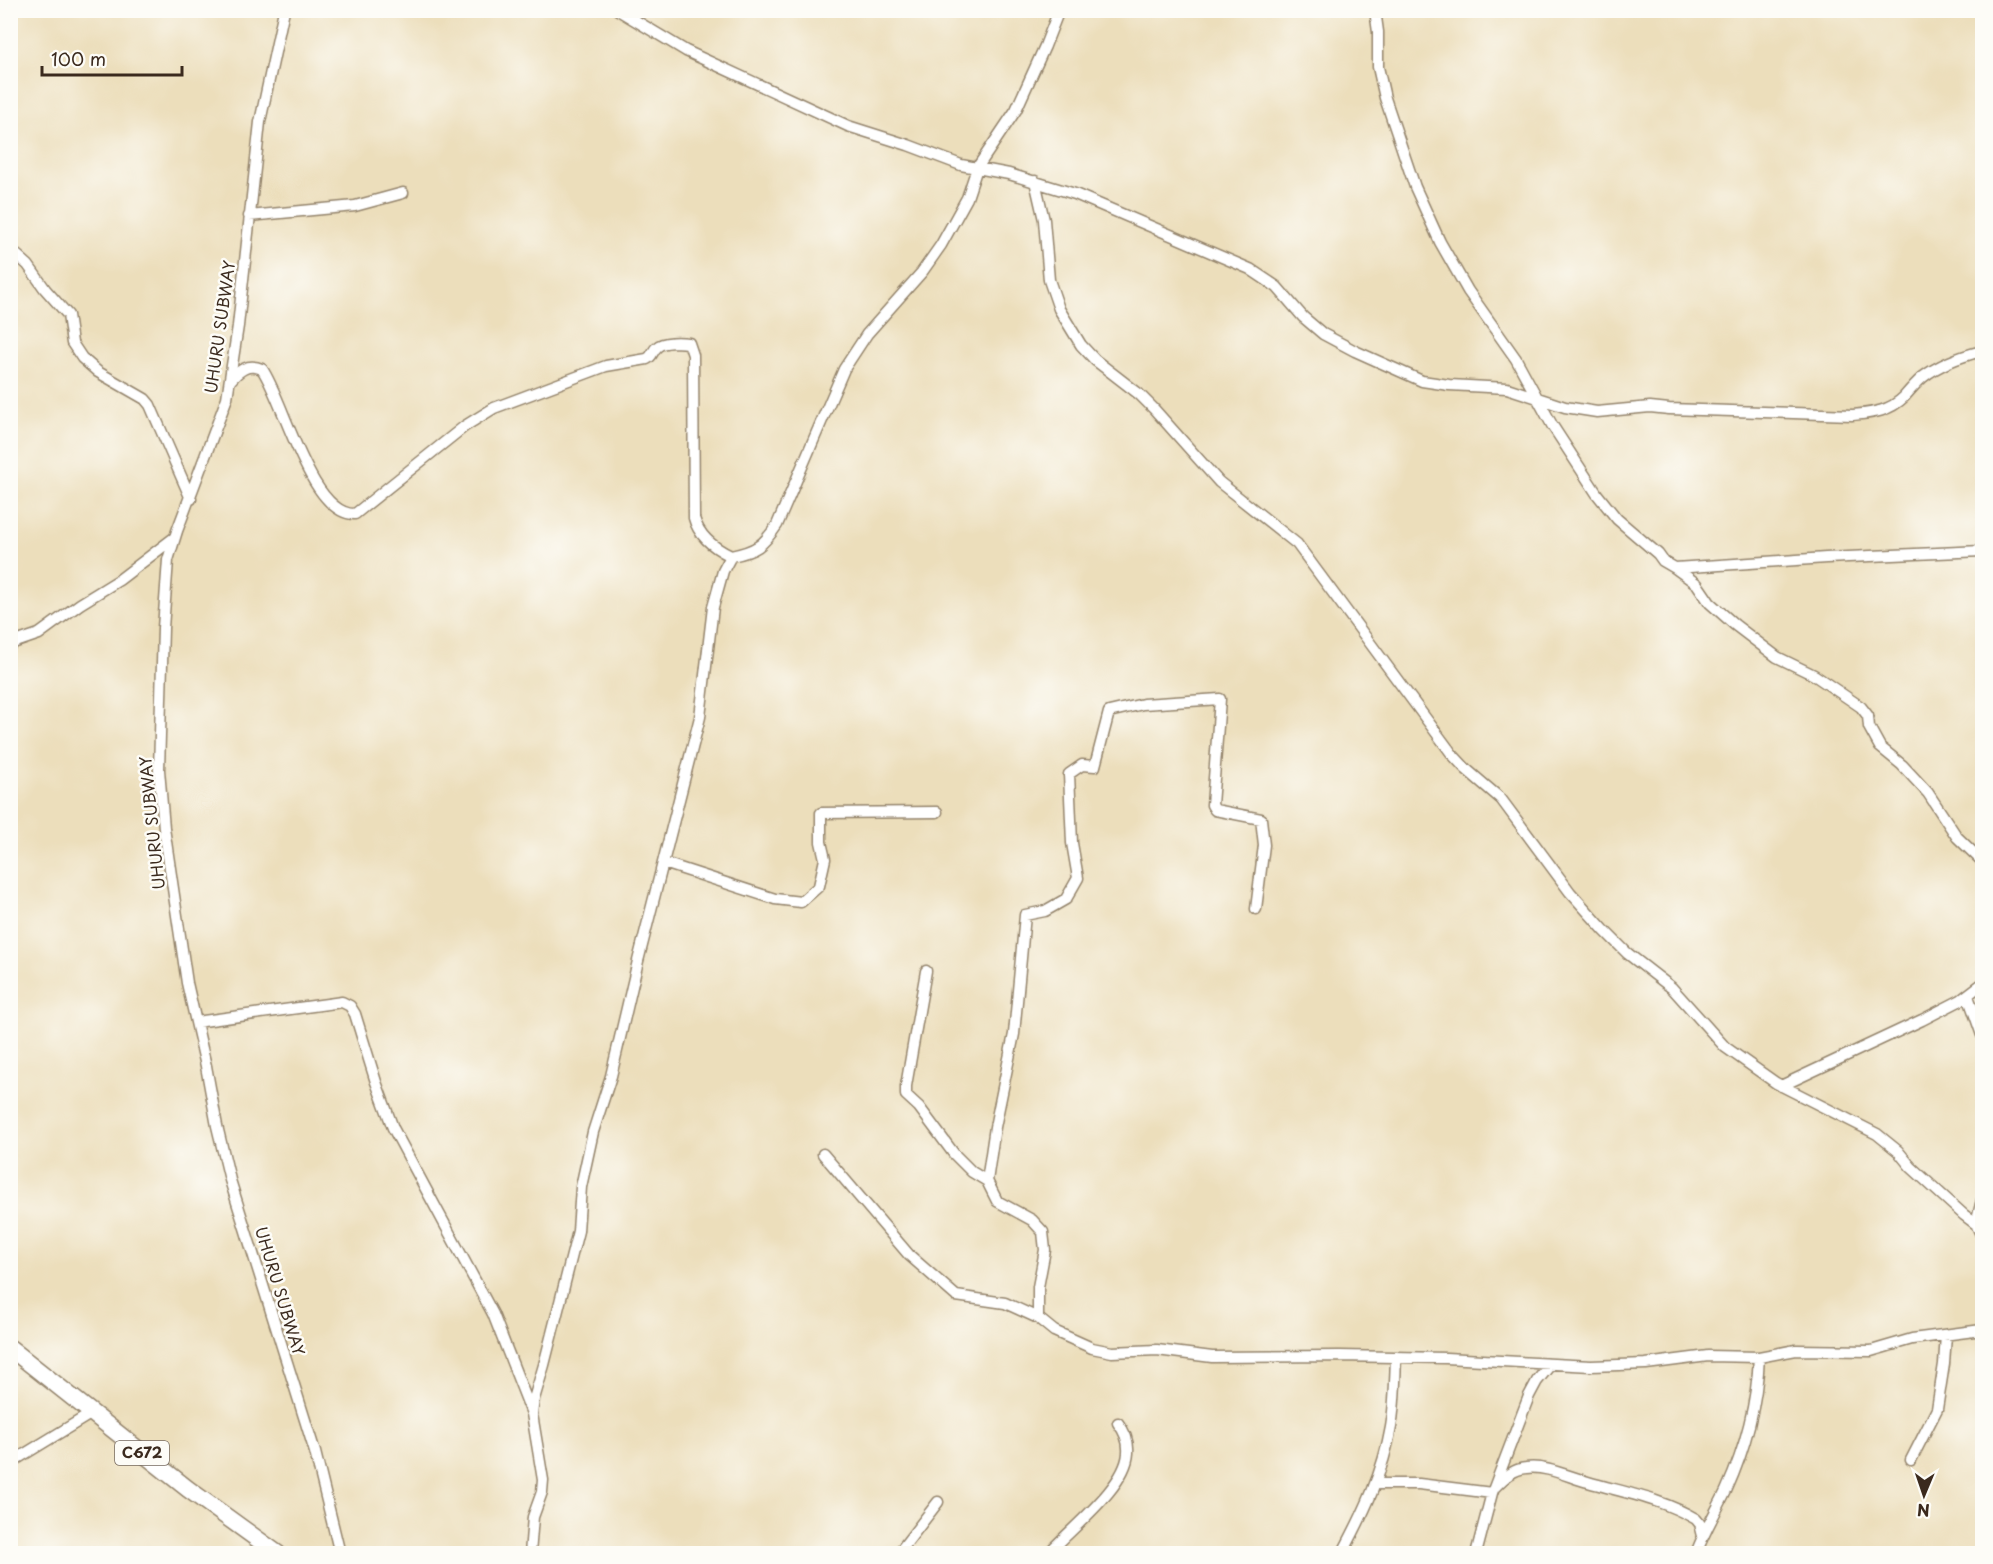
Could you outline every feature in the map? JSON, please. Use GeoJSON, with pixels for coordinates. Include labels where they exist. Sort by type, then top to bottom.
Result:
{"type":"FeatureCollection","features":[{"type":"Feature","properties":{"kind":"main road","name":"C672"},"geometry":{"type":"LineString","coordinates":[[10,1348],[188,1489],[278,1554]]}},
{"type":"Feature","properties":{"kind":"street","name":"UHURU SUBWAY"},"geometry":{"type":"LineString","coordinates":[[285,10],[260,122],[230,382],[222,414],[170,552],[166,577],[159,779],[187,983],[217,1126],[230,1180],[315,1452],[340,1554]]}},
{"type":"Feature","properties":{"kind":"street"},"geometry":{"type":"LineString","coordinates":[[618,10],[686,51],[848,126],[908,145],[947,161],[1035,181],[1096,203],[1257,273],[1277,287],[1323,334],[1422,381],[1507,388],[1566,407],[1596,412],[1650,407],[1669,410],[1852,415],[1876,413],[1896,404],[1931,371],[1943,364],[1983,351]]}},
{"type":"Feature","properties":{"kind":"street"},"geometry":{"type":"LineString","coordinates":[[532,1414],[578,1231],[581,1187],[593,1132],[611,1076],[700,717],[713,607],[723,571],[731,556],[756,548],[768,539],[777,525],[844,369],[867,334],[922,272],[941,245],[967,198],[978,168],[1016,110],[1059,10]]}},
{"type":"Feature","properties":{"kind":"street"},"geometry":{"type":"LineString","coordinates":[[1375,10],[1380,80],[1427,216],[1463,283],[1512,353],[1556,432],[1611,512],[1663,561],[1697,584],[1719,613],[1777,657],[1815,675],[1861,707],[1868,716],[1869,727],[1880,747],[1902,765],[1928,793],[1957,837],[1983,861]]}},
{"type":"Feature","properties":{"kind":"street"},"geometry":{"type":"LineString","coordinates":[[1035,181],[1044,220],[1049,280],[1059,309],[1087,353],[1139,394],[1219,482],[1297,544],[1338,596],[1452,754],[1501,799],[1570,892],[1617,944],[1672,988],[1725,1047],[1739,1059],[1781,1086],[1877,1134],[1898,1151],[1938,1192],[1976,1224],[1983,1236]]}},
{"type":"Feature","properties":{"kind":"street"},"geometry":{"type":"LineString","coordinates":[[249,216],[355,206],[403,193]]}},
{"type":"Feature","properties":{"kind":"street"},"geometry":{"type":"LineString","coordinates":[[10,249],[28,265],[68,315],[72,343],[82,358],[99,372],[145,399],[150,405],[191,499]]}},
{"type":"Feature","properties":{"kind":"street"},"geometry":{"type":"LineString","coordinates":[[230,382],[237,371],[255,366],[262,369],[305,463],[322,494],[339,511],[355,514],[465,426],[494,408],[606,366],[647,359],[661,345],[689,343],[693,355],[694,518],[704,537],[712,545],[731,556]]}},
{"type":"Feature","properties":{"kind":"street"},"geometry":{"type":"LineString","coordinates":[[10,644],[39,634],[80,604],[120,580],[175,538]]}},
{"type":"Feature","properties":{"kind":"street"},"geometry":{"type":"LineString","coordinates":[[1675,568],[1983,551]]}},
{"type":"Feature","properties":{"kind":"street"},"geometry":{"type":"LineString","coordinates":[[987,1181],[995,1127],[1014,1034],[1025,915],[1045,911],[1066,899],[1078,878],[1072,843],[1069,774],[1082,765],[1095,766],[1109,712],[1143,704],[1220,699],[1212,805],[1215,810],[1261,819],[1264,845],[1256,909]]}},
{"type":"Feature","properties":{"kind":"street"},"geometry":{"type":"LineString","coordinates":[[663,864],[776,899],[801,902],[819,886],[825,859],[821,842],[820,813],[938,812]]}},
{"type":"Feature","properties":{"kind":"street"},"geometry":{"type":"LineString","coordinates":[[927,971],[906,1095],[919,1107],[967,1168],[987,1181],[997,1201],[1032,1220],[1040,1227],[1045,1236],[1045,1250],[1038,1287],[1038,1318]]}},
{"type":"Feature","properties":{"kind":"street"},"geometry":{"type":"LineString","coordinates":[[1781,1086],[1863,1049],[1968,996],[1983,984]]}},
{"type":"Feature","properties":{"kind":"street"},"geometry":{"type":"LineString","coordinates":[[1968,996],[1983,1035]]}},
{"type":"Feature","properties":{"kind":"street"},"geometry":{"type":"LineString","coordinates":[[196,1022],[342,1002],[350,1006],[355,1014],[393,1128],[493,1314],[532,1414],[543,1480],[542,1492],[533,1517],[530,1554]]}},
{"type":"Feature","properties":{"kind":"street"},"geometry":{"type":"LineString","coordinates":[[823,1154],[909,1256],[956,1296],[1005,1303],[1038,1318],[1054,1331],[1092,1348],[1112,1352],[1156,1350],[1229,1357],[1396,1357],[1620,1365],[1708,1356],[1759,1356],[1796,1350],[1871,1351],[1912,1339],[1968,1334],[1983,1330]]}},
{"type":"Feature","properties":{"kind":"street"},"geometry":{"type":"LineString","coordinates":[[1976,1224],[1983,1200]]}},
{"type":"Feature","properties":{"kind":"street"},"geometry":{"type":"LineString","coordinates":[[1911,1460],[1937,1409],[1946,1335]]}},
{"type":"Feature","properties":{"kind":"street"},"geometry":{"type":"LineString","coordinates":[[1696,1554],[1726,1492],[1749,1430],[1758,1384],[1759,1356]]}},
{"type":"Feature","properties":{"kind":"street"},"geometry":{"type":"LineString","coordinates":[[1342,1554],[1362,1516],[1384,1457],[1391,1425],[1396,1357]]}},
{"type":"Feature","properties":{"kind":"street"},"geometry":{"type":"LineString","coordinates":[[1476,1554],[1494,1490],[1529,1396],[1537,1381],[1551,1364]]}},
{"type":"Feature","properties":{"kind":"street"},"geometry":{"type":"LineString","coordinates":[[10,1463],[92,1413]]}},
{"type":"Feature","properties":{"kind":"street"},"geometry":{"type":"LineString","coordinates":[[1048,1554],[1099,1503],[1122,1472],[1128,1453],[1128,1443],[1118,1423]]}},
{"type":"Feature","properties":{"kind":"street"},"geometry":{"type":"LineString","coordinates":[[1375,1484],[1419,1484],[1494,1490],[1517,1470],[1527,1467],[1547,1470],[1636,1493],[1663,1504],[1696,1519],[1703,1536]]}},
{"type":"Feature","properties":{"kind":"street"},"geometry":{"type":"LineString","coordinates":[[898,1554],[938,1502]]}}]}
